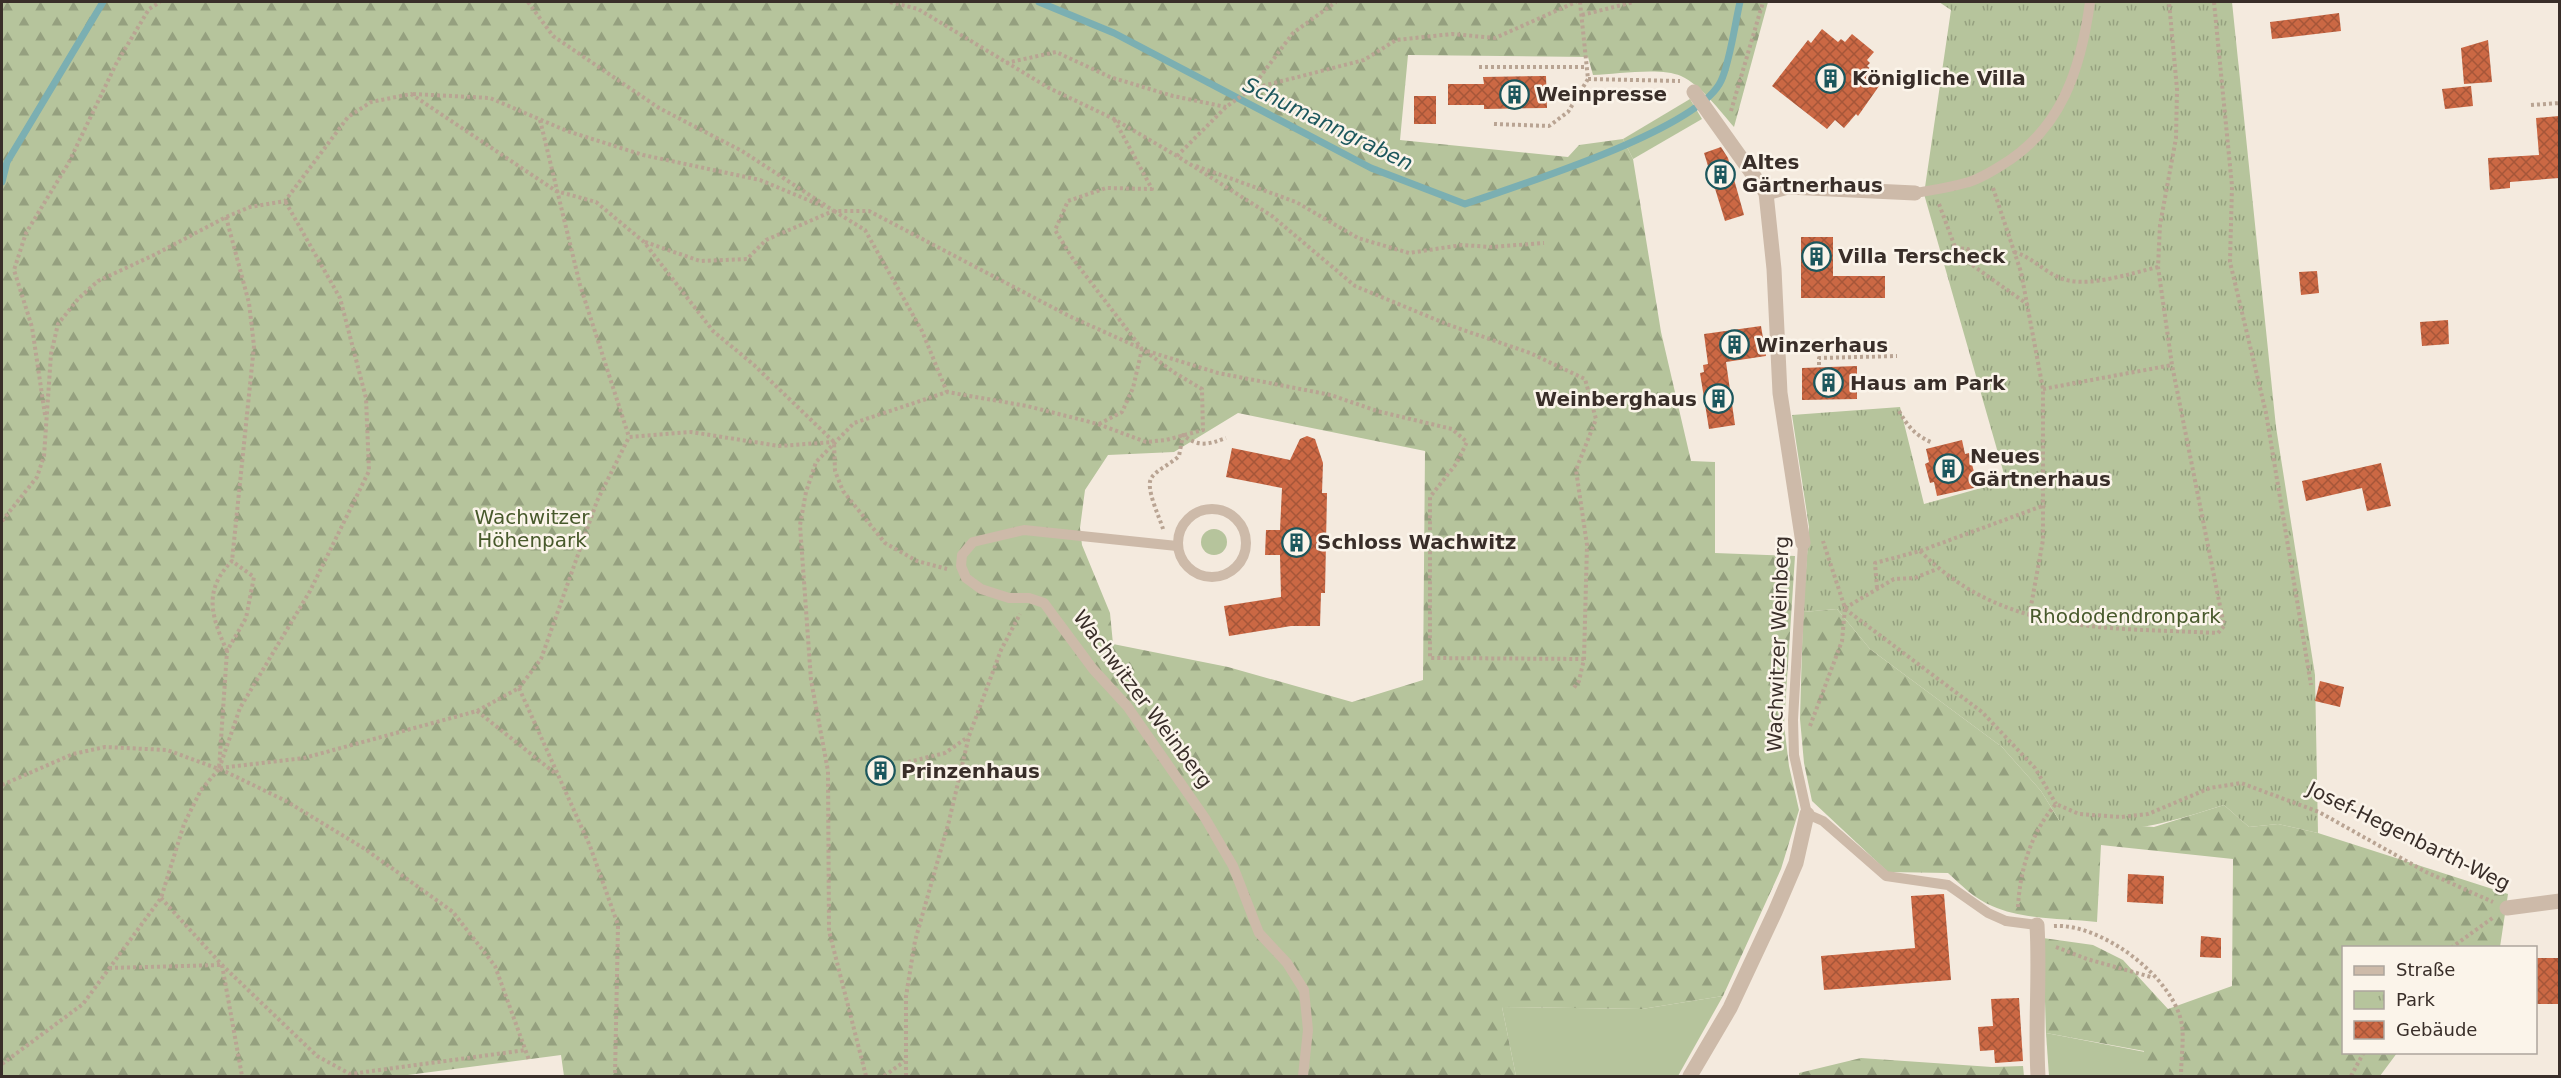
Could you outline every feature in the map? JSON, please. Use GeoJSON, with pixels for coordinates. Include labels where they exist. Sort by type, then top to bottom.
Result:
{"type":"FeatureCollection","features":[{"type":"Feature","properties":{"kind":"street"},"geometry":{"type":"LineString","coordinates":[[1694,92],[1709,114],[1725,131],[1766,193],[1788,187],[1915,193]]}},
{"type":"Feature","properties":{"kind":"street","name":"Wachwitzer Weinberg"},"geometry":{"type":"LineString","coordinates":[[1766,193],[1774,269],[1780,393],[1803,543]]}},
{"type":"Feature","properties":{"kind":"street","name":"Wachwitzer Weinberg"},"geometry":{"type":"LineString","coordinates":[[1690,1077],[1730,1008],[1775,912],[1796,863],[1807,814]]}},
{"type":"Feature","properties":{"kind":"street","name":"Josef-Hegenbarth-Weg"},"geometry":{"type":"LineString","coordinates":[[2507,908],[2559,901]]}},
{"type":"Feature","properties":{"kind":"street"},"geometry":{"type":"LineString","coordinates":[[2038,933],[2035,1030],[2038,1077]]}},
{"type":"Feature","properties":{"kind":"lane"},"geometry":{"type":"LineString","coordinates":[[1915,193],[1966,183],[1989,173],[2022,153],[2055,116],[2076,70],[2085,40],[2090,2]]}},
{"type":"Feature","properties":{"kind":"lane"},"geometry":{"type":"LineString","coordinates":[[1209,508],[1221,509],[1235,518],[1245,533],[1246,545],[1239,563],[1230,572],[1207,577],[1187,567],[1173,545],[1187,518],[1209,508]]}},
{"type":"Feature","properties":{"kind":"lane"},"geometry":{"type":"LineString","coordinates":[[966,578],[961,566],[962,555],[973,542],[1024,530],[1173,545]]}},
{"type":"Feature","properties":{"kind":"lane","name":"Wachwitzer Weinberg"},"geometry":{"type":"LineString","coordinates":[[1803,543],[1793,720],[1794,755],[1807,814]]}},
{"type":"Feature","properties":{"kind":"lane","name":"Wachwitzer Weinberg"},"geometry":{"type":"LineString","coordinates":[[966,578],[981,589],[1009,598],[1029,598],[1044,603],[1094,669],[1127,706],[1205,818],[1233,866],[1260,933],[1287,963],[1304,990],[1308,1030],[1303,1077]]}},
{"type":"Feature","properties":{"kind":"lane"},"geometry":{"type":"LineString","coordinates":[[1807,814],[1823,821],[1886,876],[1948,885],[1988,914],[2038,933]]}},
{"type":"Feature","properties":{"kind":"path"},"geometry":{"type":"LineString","coordinates":[[46,422],[32,327],[14,270],[26,233],[68,164],[116,64],[149,9],[160,2]]}},
{"type":"Feature","properties":{"kind":"path"},"geometry":{"type":"LineString","coordinates":[[528,2],[554,36],[659,108],[742,150],[865,230],[922,331],[947,392]]}},
{"type":"Feature","properties":{"kind":"path"},"geometry":{"type":"LineString","coordinates":[[890,2],[918,9],[1049,88],[1114,119],[1176,156],[1272,216],[1355,286],[1449,324],[1530,353],[1585,379],[1596,419],[1576,470],[1587,545],[1584,659],[1579,681],[1573,689]]}},
{"type":"Feature","properties":{"kind":"path"},"geometry":{"type":"LineString","coordinates":[[1176,156],[1226,107],[1251,89],[1293,33],[1336,2]]}},
{"type":"Feature","properties":{"kind":"path"},"geometry":{"type":"LineString","coordinates":[[1251,89],[1364,60],[1396,40],[1452,34],[1495,38],[1578,2],[1582,15],[1585,67],[1588,79],[1568,112],[1549,126],[1494,124]]}},
{"type":"Feature","properties":{"kind":"path"},"geometry":{"type":"LineString","coordinates":[[1582,15],[1634,2]]}},
{"type":"Feature","properties":{"kind":"path"},"geometry":{"type":"LineString","coordinates":[[1725,131],[1762,2]]}},
{"type":"Feature","properties":{"kind":"path"},"geometry":{"type":"LineString","coordinates":[[1920,551],[1937,569],[1987,600],[2029,617],[2071,625],[2218,633],[2224,626],[2172,364],[2158,267],[2160,225],[2176,138],[2177,89],[2169,2]]}},
{"type":"Feature","properties":{"kind":"path"},"geometry":{"type":"LineString","coordinates":[[2214,2],[2232,186],[2230,262],[2266,413],[2311,685]]}},
{"type":"Feature","properties":{"kind":"path"},"geometry":{"type":"LineString","coordinates":[[1006,63],[1056,52],[1110,77],[1173,96],[1226,107]]}},
{"type":"Feature","properties":{"kind":"path"},"geometry":{"type":"LineString","coordinates":[[1479,67],[1585,67]]}},
{"type":"Feature","properties":{"kind":"path"},"geometry":{"type":"LineString","coordinates":[[1588,79],[1678,80],[1694,92]]}},
{"type":"Feature","properties":{"kind":"path"},"geometry":{"type":"LineString","coordinates":[[2,521],[37,477],[44,456],[51,354],[58,324],[78,299],[98,281],[154,255],[226,216],[250,207],[285,201],[348,117],[371,102],[411,94],[490,98],[567,131],[643,155],[760,180],[834,211],[869,211],[1069,316],[1142,349],[1218,373],[1331,395],[1377,411],[1452,429],[1467,442],[1456,464],[1430,497],[1430,658],[1584,659]]}},
{"type":"Feature","properties":{"kind":"path"},"geometry":{"type":"LineString","coordinates":[[411,94],[556,191],[596,202],[644,242],[713,331],[754,365],[834,442],[835,471],[843,491],[885,543],[916,561],[955,571],[966,578]]}},
{"type":"Feature","properties":{"kind":"path"},"geometry":{"type":"LineString","coordinates":[[2531,105],[2559,103]]}},
{"type":"Feature","properties":{"kind":"path"},"geometry":{"type":"LineString","coordinates":[[866,1077],[829,931],[828,771],[811,680],[800,525],[816,462],[854,423],[947,392],[1027,406],[1098,424],[1146,442],[1166,440],[1203,430],[1202,389],[1142,349],[1073,260],[1055,230],[1068,201],[1106,188],[1152,189],[1114,119]]}},
{"type":"Feature","properties":{"kind":"path"},"geometry":{"type":"LineString","coordinates":[[219,768],[304,758],[477,711],[519,688],[542,659],[597,501],[629,437],[580,285],[540,120]]}},
{"type":"Feature","properties":{"kind":"path"},"geometry":{"type":"LineString","coordinates":[[1176,156],[1296,202],[1358,238],[1409,253],[1462,245],[1491,247],[1544,243]]}},
{"type":"Feature","properties":{"kind":"path"},"geometry":{"type":"LineString","coordinates":[[1989,173],[2014,252],[2043,389],[2045,505],[2043,540],[2029,617]]}},
{"type":"Feature","properties":{"kind":"path"},"geometry":{"type":"LineString","coordinates":[[1933,189],[1955,248],[1962,260],[2027,305]]}},
{"type":"Feature","properties":{"kind":"path"},"geometry":{"type":"LineString","coordinates":[[2,1064],[83,1004],[161,898],[184,824],[201,790],[219,768],[240,708],[310,591],[369,471],[366,398],[340,298],[285,201]]}},
{"type":"Feature","properties":{"kind":"path"},"geometry":{"type":"LineString","coordinates":[[644,242],[700,261],[747,259],[766,240],[834,211]]}},
{"type":"Feature","properties":{"kind":"path"},"geometry":{"type":"LineString","coordinates":[[226,216],[249,303],[254,346],[232,561],[217,576],[212,601],[216,628],[227,651]]}},
{"type":"Feature","properties":{"kind":"path"},"geometry":{"type":"LineString","coordinates":[[1955,248],[1968,249],[1967,255],[1962,260]]}},
{"type":"Feature","properties":{"kind":"path"},"geometry":{"type":"LineString","coordinates":[[2014,252],[2027,255],[2057,277],[2081,283],[2158,267]]}},
{"type":"Feature","properties":{"kind":"path"},"geometry":{"type":"LineString","coordinates":[[1098,424],[1122,412],[1133,388],[1142,349]]}},
{"type":"Feature","properties":{"kind":"path"},"geometry":{"type":"LineString","coordinates":[[1819,365],[1819,358],[1897,357]]}},
{"type":"Feature","properties":{"kind":"path"},"geometry":{"type":"LineString","coordinates":[[2043,389],[2172,364]]}},
{"type":"Feature","properties":{"kind":"path"},"geometry":{"type":"LineString","coordinates":[[1899,411],[1908,427],[1920,437],[1933,443]]}},
{"type":"Feature","properties":{"kind":"path"},"geometry":{"type":"LineString","coordinates":[[629,437],[691,432],[779,446],[834,442]]}},
{"type":"Feature","properties":{"kind":"path"},"geometry":{"type":"LineString","coordinates":[[1183,435],[1193,443],[1206,445],[1226,438]]}},
{"type":"Feature","properties":{"kind":"path"},"geometry":{"type":"LineString","coordinates":[[1173,545],[1151,494],[1149,481],[1152,476],[1179,456],[1183,435]]}},
{"type":"Feature","properties":{"kind":"path"},"geometry":{"type":"LineString","coordinates":[[1877,588],[1875,563],[1920,551],[2045,505]]}},
{"type":"Feature","properties":{"kind":"path"},"geometry":{"type":"LineString","coordinates":[[1809,727],[1842,640],[1845,608],[1823,540]]}},
{"type":"Feature","properties":{"kind":"path"},"geometry":{"type":"LineString","coordinates":[[219,768],[227,651],[246,618],[254,577],[232,561]]}},
{"type":"Feature","properties":{"kind":"path"},"geometry":{"type":"LineString","coordinates":[[1845,608],[1894,579],[1915,578],[1937,569]]}},
{"type":"Feature","properties":{"kind":"path"},"geometry":{"type":"LineString","coordinates":[[906,1077],[906,996],[915,941],[949,821],[969,736],[1000,650],[1029,598]]}},
{"type":"Feature","properties":{"kind":"path"},"geometry":{"type":"LineString","coordinates":[[1845,608],[1982,712],[2036,768],[2056,804],[2047,815],[2025,860],[2017,914]]}},
{"type":"Feature","properties":{"kind":"path"},"geometry":{"type":"LineString","coordinates":[[519,688],[590,846],[618,925],[613,1058],[615,1077]]}},
{"type":"Feature","properties":{"kind":"path"},"geometry":{"type":"LineString","coordinates":[[477,711],[557,775]]}},
{"type":"Feature","properties":{"kind":"path"},"geometry":{"type":"LineString","coordinates":[[908,762],[945,753],[969,736]]}},
{"type":"Feature","properties":{"kind":"path"},"geometry":{"type":"LineString","coordinates":[[2,785],[73,754],[105,747],[167,750],[219,768],[286,801],[364,849],[453,912],[495,966],[529,1060]]}},
{"type":"Feature","properties":{"kind":"path","name":"Josef-Hegenbarth-Weg"},"geometry":{"type":"LineString","coordinates":[[2056,804],[2079,814],[2121,817],[2148,814],[2210,788],[2241,783],[2319,812],[2426,872],[2507,908]]}},
{"type":"Feature","properties":{"kind":"path"},"geometry":{"type":"LineString","coordinates":[[161,898],[222,965],[317,1056],[350,1074],[526,1050]]}},
{"type":"Feature","properties":{"kind":"path"},"geometry":{"type":"LineString","coordinates":[[2454,946],[2507,908]]}},
{"type":"Feature","properties":{"kind":"path"},"geometry":{"type":"LineString","coordinates":[[2038,933],[2068,925],[2097,933],[2127,951],[2154,978],[2168,994],[2182,1024],[2181,1077]]}},
{"type":"Feature","properties":{"kind":"path"},"geometry":{"type":"LineString","coordinates":[[2038,933],[2087,959],[2154,978]]}},
{"type":"Feature","properties":{"kind":"path"},"geometry":{"type":"LineString","coordinates":[[109,968],[222,965]]}},
{"type":"Feature","properties":{"kind":"path"},"geometry":{"type":"LineString","coordinates":[[222,965],[242,1077]]}},
{"type":"Feature","properties":{"kind":"path"},"geometry":{"type":"LineString","coordinates":[[2351,1077],[2363,1054]]}},
{"type":"Feature","properties":{"kind":"path"},"geometry":{"type":"LineString","coordinates":[[884,1077],[905,1061]]}},
{"type":"Feature","properties":{"kind":"green space","name":"Wachwitzer Höhenpark"},"geometry":{"type":"Polygon","coordinates":[[[2,2],[1768,2],[1734,127],[1696,86],[1689,80],[1672,73],[1651,71],[1593,75],[1588,57],[1408,55],[1400,140],[1568,157],[1579,145],[1623,139],[1633,159],[1661,332],[1691,461],[1715,462],[1715,553],[1795,556],[1784,725],[1789,766],[1799,810],[1781,869],[1723,996],[1642,1009],[1502,1007],[1516,1076],[564,1076],[561,1055],[400,1076],[2,1076],[2,2]],[[1238,413],[1174,452],[1108,455],[1085,490],[1080,528],[1082,545],[1110,613],[1113,644],[1228,667],[1352,702],[1423,680],[1425,451],[1238,413]]]}},
{"type":"Feature","properties":{"kind":"green space","name":"Rhododendronpark"},"geometry":{"type":"Polygon","coordinates":[[[1939,2],[2232,2],[2276,427],[2315,675],[2318,833],[2278,824],[2249,827],[2224,805],[2162,823],[2122,829],[2081,826],[2059,820],[2041,791],[2002,747],[1870,649],[1837,609],[1803,612],[1809,527],[1792,415],[1900,407],[1924,504],[2006,481],[1924,194],[1951,10],[1939,2]]]}},
{"type":"Feature","properties":{"kind":"green space"},"geometry":{"type":"Polygon","coordinates":[[[1690,99],[1702,119],[1633,159],[1623,139],[1690,99]]]}},
{"type":"Feature","properties":{"kind":"green space"},"geometry":{"type":"Polygon","coordinates":[[[1214,529],[1223,533],[1227,542],[1223,551],[1214,555],[1205,551],[1201,542],[1205,533],[1214,529]]]}},
{"type":"Feature","properties":{"kind":"green space"},"geometry":{"type":"Polygon","coordinates":[[[1837,609],[1870,649],[2002,747],[2041,791],[2059,820],[2154,827],[2224,805],[2249,827],[2278,824],[2318,833],[2508,894],[2500,946],[2342,946],[2342,1054],[2396,1054],[2380,1076],[2145,1076],[2144,1051],[2046,1033],[2043,938],[2093,945],[2123,960],[2168,1009],[2232,986],[2233,859],[2101,845],[2097,922],[2030,916],[2004,911],[1980,900],[1948,873],[1888,872],[1812,801],[1804,763],[1800,719],[1803,612],[1837,609]]]}},
{"type":"Feature","properties":{"kind":"green space"},"geometry":{"type":"Polygon","coordinates":[[[1723,996],[1678,1076],[1516,1076],[1502,1007],[1642,1009],[1723,996]]]}},
{"type":"Feature","properties":{"kind":"green space"},"geometry":{"type":"Polygon","coordinates":[[[2046,1033],[2145,1052],[2145,1076],[2049,1076],[2046,1033]]]}},
{"type":"Feature","properties":{"kind":"green space"},"geometry":{"type":"Polygon","coordinates":[[[1861,1058],[1992,1067],[2023,1066],[2024,1076],[1799,1076],[1799,1073],[1861,1058]]]}},
{"type":"Feature","properties":{"kind":"building"},"geometry":{"type":"Polygon","coordinates":[[[2339,13],[2341,31],[2272,39],[2270,22],[2339,13]]]}},
{"type":"Feature","properties":{"kind":"building","name":"Königliche Villa"},"geometry":{"type":"Polygon","coordinates":[[[1822,29],[1838,42],[1841,39],[1845,42],[1852,34],[1874,52],[1867,60],[1870,63],[1867,66],[1884,79],[1858,116],[1856,114],[1844,128],[1835,120],[1827,129],[1772,86],[1808,40],[1811,43],[1822,29]]]}},
{"type":"Feature","properties":{"kind":"building"},"geometry":{"type":"Polygon","coordinates":[[[2488,40],[2492,82],[2464,84],[2461,48],[2488,40]]]}},
{"type":"Feature","properties":{"kind":"building","name":"Weinpresse"},"geometry":{"type":"Polygon","coordinates":[[[1546,76],[1547,108],[1484,109],[1484,105],[1448,105],[1448,84],[1484,84],[1483,77],[1546,76]]]}},
{"type":"Feature","properties":{"kind":"building"},"geometry":{"type":"Polygon","coordinates":[[[2471,86],[2473,106],[2445,109],[2442,89],[2471,86]]]}},
{"type":"Feature","properties":{"kind":"building"},"geometry":{"type":"Polygon","coordinates":[[[1414,96],[1436,96],[1436,124],[1414,124],[1414,96]]]}},
{"type":"Feature","properties":{"kind":"building"},"geometry":{"type":"Polygon","coordinates":[[[2559,116],[2559,178],[2510,182],[2510,188],[2490,190],[2488,158],[2539,155],[2536,118],[2559,116]]]}},
{"type":"Feature","properties":{"kind":"building","name":"Altes Gärtnerhaus"},"geometry":{"type":"Polygon","coordinates":[[[1721,147],[1728,158],[1744,215],[1725,221],[1704,153],[1721,147]]]}},
{"type":"Feature","properties":{"kind":"building","name":"Villa Terscheck"},"geometry":{"type":"Polygon","coordinates":[[[1801,237],[1833,237],[1833,276],[1885,276],[1885,298],[1801,298],[1801,237]]]}},
{"type":"Feature","properties":{"kind":"building"},"geometry":{"type":"Polygon","coordinates":[[[2317,271],[2319,293],[2301,295],[2299,272],[2317,271]]]}},
{"type":"Feature","properties":{"kind":"building"},"geometry":{"type":"Polygon","coordinates":[[[2448,320],[2449,344],[2422,346],[2420,322],[2448,320]]]}},
{"type":"Feature","properties":{"kind":"building"},"geometry":{"type":"Polygon","coordinates":[[[1761,326],[1766,356],[1726,362],[1735,425],[1709,429],[1700,373],[1704,372],[1703,365],[1708,364],[1704,334],[1761,326]]]}},
{"type":"Feature","properties":{"kind":"building","name":"Haus am Park"},"geometry":{"type":"Polygon","coordinates":[[[1857,366],[1857,399],[1802,400],[1802,368],[1857,366]]]}},
{"type":"Feature","properties":{"kind":"building","name":"Schloss Wachwitz"},"geometry":{"type":"Polygon","coordinates":[[[1307,436],[1315,439],[1323,463],[1322,493],[1327,493],[1325,593],[1321,593],[1320,626],[1291,626],[1229,636],[1224,606],[1281,597],[1280,555],[1265,555],[1266,530],[1280,530],[1282,488],[1226,477],[1232,448],[1290,460],[1300,439],[1307,436]]]}},
{"type":"Feature","properties":{"kind":"building","name":"Neues Gärtnerhaus"},"geometry":{"type":"Polygon","coordinates":[[[1962,440],[1965,454],[1969,453],[1978,487],[1937,496],[1934,482],[1930,483],[1925,464],[1929,462],[1926,449],[1962,440]]]}},
{"type":"Feature","properties":{"kind":"building"},"geometry":{"type":"Polygon","coordinates":[[[2381,463],[2391,506],[2367,511],[2362,488],[2306,501],[2302,481],[2381,463]]]}},
{"type":"Feature","properties":{"kind":"building"},"geometry":{"type":"Polygon","coordinates":[[[2320,681],[2344,687],[2340,707],[2315,701],[2320,681]]]}},
{"type":"Feature","properties":{"kind":"building","name":"Prinzenhaus"},"geometry":{"type":"Polygon","coordinates":[[[870,761],[891,762],[891,782],[870,781],[870,761]]]}},
{"type":"Feature","properties":{"kind":"building"},"geometry":{"type":"Polygon","coordinates":[[[2128,874],[2164,876],[2163,904],[2127,902],[2128,874]]]}},
{"type":"Feature","properties":{"kind":"building"},"geometry":{"type":"Polygon","coordinates":[[[1944,894],[1951,980],[1824,990],[1821,956],[1915,948],[1911,896],[1944,894]]]}},
{"type":"Feature","properties":{"kind":"building"},"geometry":{"type":"Polygon","coordinates":[[[2201,936],[2221,938],[2221,958],[2200,957],[2201,936]]]}},
{"type":"Feature","properties":{"kind":"building"},"geometry":{"type":"Polygon","coordinates":[[[2537,958],[2559,958],[2559,1004],[2537,1004],[2537,958]]]}},
{"type":"Feature","properties":{"kind":"building"},"geometry":{"type":"Polygon","coordinates":[[[2019,998],[2023,1061],[1995,1063],[1994,1050],[1980,1051],[1978,1027],[1993,1026],[1991,999],[2019,998]]]}},
{"type":"Feature","properties":{"kind":"waterway","name":"Schumanngraben"},"geometry":{"type":"LineString","coordinates":[[2,182],[7,162],[103,2]]}},
{"type":"Feature","properties":{"kind":"waterway","name":"Schumanngraben"},"geometry":{"type":"LineString","coordinates":[[1039,2],[1114,33],[1371,168],[1465,204],[1605,154],[1679,118],[1706,100],[1721,81],[1724,73],[1740,2]]}},
{"type":"Feature","properties":{"kind":"place","name":"Königliche Villa"},"geometry":{"type":"Point","coordinates":[1831,78]}},
{"type":"Feature","properties":{"kind":"place","name":"Weinpresse"},"geometry":{"type":"Point","coordinates":[1515,94]}},
{"type":"Feature","properties":{"kind":"place","name":"Altes Gärtnerhaus"},"geometry":{"type":"Point","coordinates":[1721,174]}},
{"type":"Feature","properties":{"kind":"place","name":"Villa Terscheck"},"geometry":{"type":"Point","coordinates":[1817,256]}},
{"type":"Feature","properties":{"kind":"place","name":"Winzerhaus"},"geometry":{"type":"Point","coordinates":[1735,345]}},
{"type":"Feature","properties":{"kind":"place","name":"Haus am Park"},"geometry":{"type":"Point","coordinates":[1829,383]}},
{"type":"Feature","properties":{"kind":"place","name":"Weinberghaus"},"geometry":{"type":"Point","coordinates":[1718,399]}},
{"type":"Feature","properties":{"kind":"place","name":"Neues Gärtnerhaus"},"geometry":{"type":"Point","coordinates":[1949,468]}},
{"type":"Feature","properties":{"kind":"place","name":"Schloss Wachwitz"},"geometry":{"type":"Point","coordinates":[1296,542]}},
{"type":"Feature","properties":{"kind":"place","name":"Prinzenhaus"},"geometry":{"type":"Point","coordinates":[880,771]}}]}
